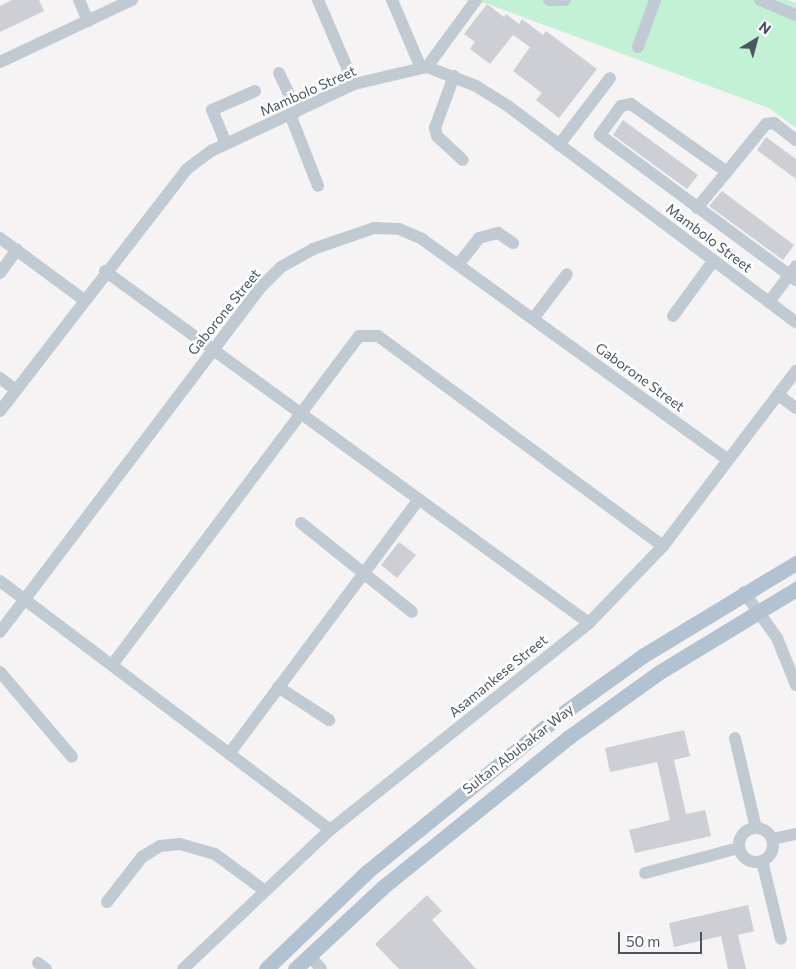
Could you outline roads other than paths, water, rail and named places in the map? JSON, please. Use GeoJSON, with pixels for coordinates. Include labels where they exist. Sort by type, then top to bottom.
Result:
{"type":"FeatureCollection","features":[{"type":"Feature","properties":{"kind":"main road","name":"Sultan Abubakar Way"},"geometry":{"type":"LineString","coordinates":[[266,969],[368,872],[464,790],[644,655],[744,592],[796,563]]}},
{"type":"Feature","properties":{"kind":"main road","name":"Sultan Abubakar Way"},"geometry":{"type":"LineString","coordinates":[[295,969],[493,795],[658,673],[758,610],[796,589]]}},
{"type":"Feature","properties":{"kind":"street"},"geometry":{"type":"LineString","coordinates":[[78,0],[88,21]]}},
{"type":"Feature","properties":{"kind":"street"},"geometry":{"type":"LineString","coordinates":[[0,62],[132,0]]}},
{"type":"Feature","properties":{"kind":"street"},"geometry":{"type":"LineString","coordinates":[[318,0],[354,84]]}},
{"type":"Feature","properties":{"kind":"street"},"geometry":{"type":"LineString","coordinates":[[392,0],[424,68],[476,0]]}},
{"type":"Feature","properties":{"kind":"street"},"geometry":{"type":"LineString","coordinates":[[549,0],[565,0]]}},
{"type":"Feature","properties":{"kind":"street"},"geometry":{"type":"LineString","coordinates":[[638,46],[655,0]]}},
{"type":"Feature","properties":{"kind":"street"},"geometry":{"type":"LineString","coordinates":[[760,0],[796,15]]}},
{"type":"Feature","properties":{"kind":"street","name":"Mambolo Street"},"geometry":{"type":"LineString","coordinates":[[0,411],[105,271],[187,169],[226,144],[354,84],[424,68],[454,76],[508,106],[796,322]]}},
{"type":"Feature","properties":{"kind":"street"},"geometry":{"type":"LineString","coordinates":[[279,73],[318,186]]}},
{"type":"Feature","properties":{"kind":"street"},"geometry":{"type":"LineString","coordinates":[[454,76],[435,128],[437,136],[463,160]]}},
{"type":"Feature","properties":{"kind":"street"},"geometry":{"type":"LineString","coordinates":[[559,145],[610,78]]}},
{"type":"Feature","properties":{"kind":"street"},"geometry":{"type":"LineString","coordinates":[[226,144],[212,110],[255,91]]}},
{"type":"Feature","properties":{"kind":"street"},"geometry":{"type":"LineString","coordinates":[[727,172],[631,104],[621,106],[602,130],[602,140],[794,274],[769,302]]}},
{"type":"Feature","properties":{"kind":"street"},"geometry":{"type":"LineString","coordinates":[[697,208],[766,124],[774,123],[796,140]]}},
{"type":"Feature","properties":{"kind":"street","name":"Gaborone Street"},"geometry":{"type":"LineString","coordinates":[[0,632],[211,351],[281,267],[344,236],[374,228],[399,229],[422,239],[728,460]]}},
{"type":"Feature","properties":{"kind":"street"},"geometry":{"type":"LineString","coordinates":[[458,265],[479,238],[498,233],[513,243]]}},
{"type":"Feature","properties":{"kind":"street"},"geometry":{"type":"LineString","coordinates":[[0,238],[84,300]]}},
{"type":"Feature","properties":{"kind":"street"},"geometry":{"type":"LineString","coordinates":[[0,274],[17,250]]}},
{"type":"Feature","properties":{"kind":"street"},"geometry":{"type":"LineString","coordinates":[[673,316],[714,260]]}},
{"type":"Feature","properties":{"kind":"street"},"geometry":{"type":"LineString","coordinates":[[105,271],[211,351],[589,623]]}},
{"type":"Feature","properties":{"kind":"street"},"geometry":{"type":"LineString","coordinates":[[533,319],[566,274]]}},
{"type":"Feature","properties":{"kind":"street"},"geometry":{"type":"LineString","coordinates":[[112,665],[359,336],[378,336],[663,546]]}},
{"type":"Feature","properties":{"kind":"street","name":"Asamankese Street"},"geometry":{"type":"LineString","coordinates":[[183,969],[330,830],[589,623],[663,546],[796,371]]}},
{"type":"Feature","properties":{"kind":"street"},"geometry":{"type":"LineString","coordinates":[[0,378],[16,390]]}},
{"type":"Feature","properties":{"kind":"street"},"geometry":{"type":"LineString","coordinates":[[778,395],[796,408]]}},
{"type":"Feature","properties":{"kind":"street"},"geometry":{"type":"LineString","coordinates":[[229,754],[418,500]]}},
{"type":"Feature","properties":{"kind":"street"},"geometry":{"type":"LineString","coordinates":[[300,523],[412,612]]}},
{"type":"Feature","properties":{"kind":"street"},"geometry":{"type":"LineString","coordinates":[[0,581],[330,830]]}},
{"type":"Feature","properties":{"kind":"street"},"geometry":{"type":"LineString","coordinates":[[744,592],[758,610],[794,670],[796,685]]}},
{"type":"Feature","properties":{"kind":"street"},"geometry":{"type":"LineString","coordinates":[[0,672],[72,757]]}},
{"type":"Feature","properties":{"kind":"street"},"geometry":{"type":"LineString","coordinates":[[278,687],[328,720]]}},
{"type":"Feature","properties":{"kind":"street"},"geometry":{"type":"LineString","coordinates":[[735,738],[756,828],[772,839],[796,834]]}},
{"type":"Feature","properties":{"kind":"street"},"geometry":{"type":"LineString","coordinates":[[739,848],[744,832],[756,828]]}},
{"type":"Feature","properties":{"kind":"street"},"geometry":{"type":"LineString","coordinates":[[739,848],[749,861],[762,861],[771,852],[772,839]]}},
{"type":"Feature","properties":{"kind":"street"},"geometry":{"type":"LineString","coordinates":[[107,902],[142,857],[160,846],[180,844],[215,854],[265,891]]}},
{"type":"Feature","properties":{"kind":"street"},"geometry":{"type":"LineString","coordinates":[[645,872],[739,848]]}},
{"type":"Feature","properties":{"kind":"street"},"geometry":{"type":"LineString","coordinates":[[762,861],[781,939]]}},
{"type":"Feature","properties":{"kind":"street"},"geometry":{"type":"LineString","coordinates":[[310,955],[321,969]]}}]}
